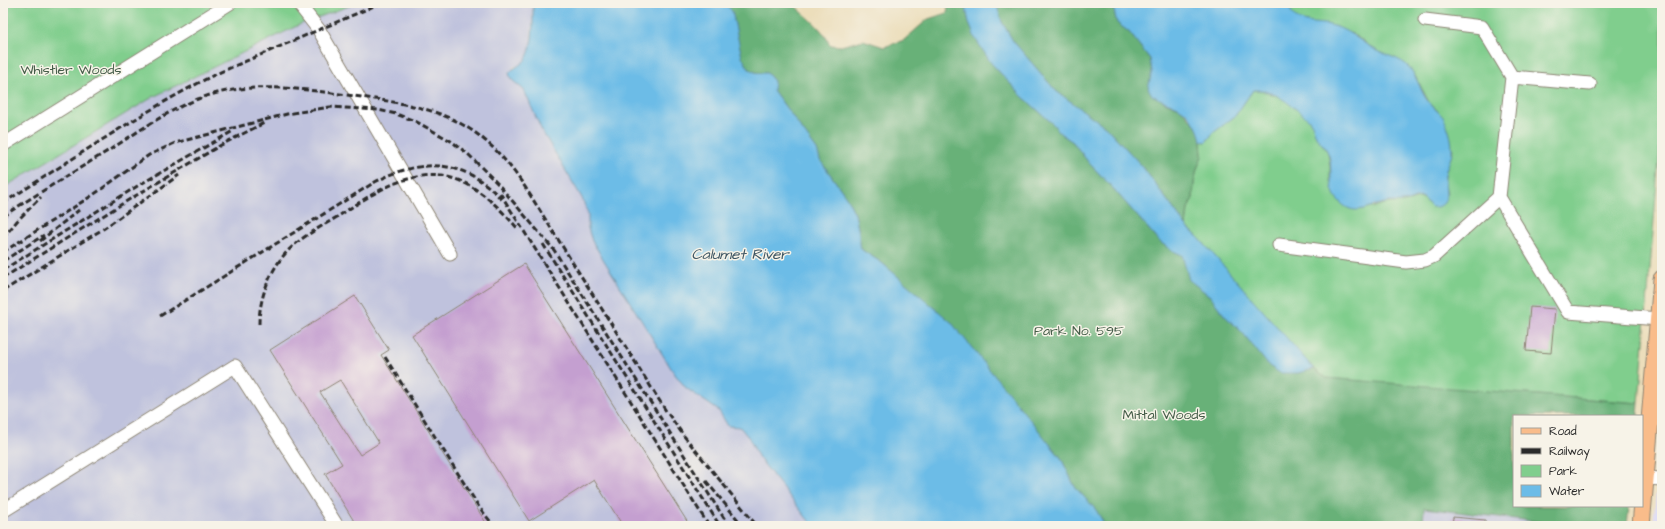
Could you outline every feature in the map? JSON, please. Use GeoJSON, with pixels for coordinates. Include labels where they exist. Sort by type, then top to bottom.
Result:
{"type":"FeatureCollection","features":[{"type":"Feature","properties":{"kind":"main road"},"geometry":{"type":"LineString","coordinates":[[1644,524],[1645,478],[1657,389],[1662,279]]}},
{"type":"Feature","properties":{"kind":"street"},"geometry":{"type":"LineString","coordinates":[[3,145],[230,3]]}},
{"type":"Feature","properties":{"kind":"street"},"geometry":{"type":"LineString","coordinates":[[298,3],[320,30],[450,254]]}},
{"type":"Feature","properties":{"kind":"street"},"geometry":{"type":"LineString","coordinates":[[1425,20],[1482,27],[1512,77],[1499,197],[1568,312],[1659,319]]}},
{"type":"Feature","properties":{"kind":"street"},"geometry":{"type":"LineString","coordinates":[[1512,77],[1590,84]]}},
{"type":"Feature","properties":{"kind":"street"},"geometry":{"type":"LineString","coordinates":[[1279,245],[1406,262],[1425,260],[1434,256],[1499,197]]}},
{"type":"Feature","properties":{"kind":"street"},"geometry":{"type":"LineString","coordinates":[[3,511],[235,366],[336,526]]}},
{"type":"Feature","properties":{"kind":"street"},"geometry":{"type":"LineString","coordinates":[[1645,478],[1662,479]]}},
{"type":"Feature","properties":{"kind":"shaded area"},"geometry":{"type":"Polygon","coordinates":[[[357,3],[533,3],[531,47],[527,57],[521,65],[513,67],[519,85],[524,89],[542,131],[582,198],[588,214],[588,228],[592,241],[686,388],[719,411],[728,426],[740,427],[749,438],[759,458],[813,526],[3,526],[3,188],[153,97],[303,23],[357,3]]]}},
{"type":"Feature","properties":{"kind":"shaded area"},"geometry":{"type":"Polygon","coordinates":[[[1656,493],[1662,501],[1662,526],[1653,526],[1656,493]]]}},
{"type":"Feature","properties":{"kind":"shaded area"},"geometry":{"type":"Polygon","coordinates":[[[1424,508],[1541,522],[1548,526],[1423,526],[1424,508]]]}},
{"type":"Feature","properties":{"kind":"green space","name":"Whistler Woods"},"geometry":{"type":"Polygon","coordinates":[[[3,3],[357,3],[303,23],[153,97],[3,188],[3,3]]]}},
{"type":"Feature","properties":{"kind":"green space","name":"Mittal Woods"},"geometry":{"type":"Polygon","coordinates":[[[720,3],[792,3],[823,32],[830,45],[841,46],[863,40],[884,47],[904,40],[928,19],[947,13],[948,8],[944,3],[965,3],[969,23],[991,63],[1022,96],[1053,124],[1061,134],[1073,142],[1089,163],[1160,242],[1171,250],[1182,255],[1190,280],[1210,296],[1225,316],[1242,332],[1298,373],[1314,369],[1326,378],[1639,403],[1638,415],[1513,415],[1513,507],[1629,507],[1627,526],[1548,526],[1541,522],[1424,508],[1423,526],[1104,526],[1096,510],[1075,487],[1061,458],[1050,445],[912,289],[882,263],[862,250],[859,244],[859,233],[855,214],[847,198],[820,160],[817,150],[773,90],[774,81],[767,73],[749,69],[744,62],[740,53],[734,22],[727,7],[720,3]]]}},
{"type":"Feature","properties":{"kind":"green space"},"geometry":{"type":"Polygon","coordinates":[[[996,3],[1112,3],[1117,23],[1129,32],[1150,59],[1152,72],[1164,102],[1180,108],[1200,131],[1202,156],[1197,169],[1193,198],[1188,209],[1186,226],[1142,166],[1106,127],[1056,91],[1013,41],[1002,22],[996,3]]]}},
{"type":"Feature","properties":{"kind":"green space"},"geometry":{"type":"Polygon","coordinates":[[[1293,3],[1662,3],[1662,122],[1639,403],[1525,394],[1513,416],[1372,382],[1326,378],[1314,369],[1293,347],[1199,238],[1186,226],[1188,209],[1193,198],[1197,169],[1202,156],[1201,141],[1206,142],[1213,133],[1235,116],[1253,90],[1260,90],[1283,98],[1306,116],[1312,122],[1316,136],[1328,152],[1330,181],[1373,208],[1385,204],[1404,202],[1419,198],[1425,199],[1427,203],[1447,193],[1444,182],[1453,150],[1437,110],[1430,104],[1414,74],[1407,65],[1375,50],[1353,34],[1299,20],[1292,16],[1290,8],[1293,3]]]}},
{"type":"Feature","properties":{"kind":"water","name":"Calumet River"},"geometry":{"type":"Polygon","coordinates":[[[533,3],[725,4],[732,11],[742,57],[749,69],[757,73],[767,73],[774,81],[773,90],[817,150],[820,160],[847,198],[855,214],[859,233],[859,244],[862,250],[882,263],[951,322],[1061,458],[1075,487],[1096,510],[1104,526],[813,526],[759,458],[749,438],[740,427],[728,426],[719,411],[686,388],[674,373],[592,241],[588,228],[588,214],[582,198],[542,131],[524,90],[511,79],[509,73],[523,62],[529,52],[533,31],[533,3]]]}},
{"type":"Feature","properties":{"kind":"water"},"geometry":{"type":"Polygon","coordinates":[[[965,3],[996,3],[1002,22],[1013,41],[1056,91],[1106,127],[1142,166],[1186,226],[1199,238],[1314,369],[1298,373],[1280,373],[1269,366],[1242,332],[1225,316],[1210,296],[1189,280],[1182,255],[1171,250],[1160,242],[1089,163],[1073,142],[1061,134],[1053,124],[1022,96],[991,63],[975,38],[969,23],[965,3]]]}},
{"type":"Feature","properties":{"kind":"water"},"geometry":{"type":"Polygon","coordinates":[[[1112,3],[1293,3],[1290,8],[1293,14],[1302,21],[1340,28],[1374,49],[1402,61],[1412,71],[1424,95],[1430,104],[1443,117],[1447,124],[1452,152],[1445,175],[1445,201],[1438,207],[1431,207],[1424,198],[1419,197],[1405,202],[1387,202],[1358,210],[1347,208],[1333,192],[1331,166],[1328,153],[1317,138],[1310,121],[1281,98],[1265,91],[1253,90],[1235,116],[1213,133],[1206,142],[1201,141],[1196,126],[1186,113],[1178,107],[1152,95],[1148,88],[1152,72],[1150,59],[1129,32],[1117,23],[1112,3]]]}},
{"type":"Feature","properties":{"kind":"building"},"geometry":{"type":"Polygon","coordinates":[[[524,264],[690,526],[623,526],[594,480],[529,521],[412,335],[524,264]]]}},
{"type":"Feature","properties":{"kind":"building"},"geometry":{"type":"Polygon","coordinates":[[[355,296],[389,350],[381,355],[488,526],[357,526],[325,474],[342,464],[270,350],[355,296]],[[340,380],[320,392],[360,455],[379,443],[340,380]]]}},
{"type":"Feature","properties":{"kind":"building"},"geometry":{"type":"Polygon","coordinates":[[[1530,307],[1555,309],[1551,353],[1526,351],[1530,307]]]}},
{"type":"Feature","properties":{"kind":"building"},"geometry":{"type":"Polygon","coordinates":[[[1453,517],[1485,520],[1485,526],[1452,526],[1453,517]]]}},
{"type":"Feature","properties":{"kind":"railway"},"geometry":{"type":"LineString","coordinates":[[3,203],[135,119],[189,88],[216,74],[381,3]]}},
{"type":"Feature","properties":{"kind":"railway"},"geometry":{"type":"LineString","coordinates":[[3,216],[164,115],[198,99],[217,93],[256,88],[295,89],[393,102],[419,107],[444,116],[478,134],[512,169],[527,190],[666,411],[684,436],[757,526]]}},
{"type":"Feature","properties":{"kind":"railway"},"geometry":{"type":"LineString","coordinates":[[3,252],[93,195],[149,155],[175,143],[287,114],[330,107],[378,110],[396,114],[415,121],[451,141],[468,154],[498,184],[554,250],[729,526]]}},
{"type":"Feature","properties":{"kind":"railway"},"geometry":{"type":"LineString","coordinates":[[3,278],[130,199],[221,145],[264,123]]}},
{"type":"Feature","properties":{"kind":"railway"},"geometry":{"type":"LineString","coordinates":[[3,270],[139,185],[233,131]]}},
{"type":"Feature","properties":{"kind":"railway"},"geometry":{"type":"LineString","coordinates":[[160,316],[375,182],[392,174],[426,166],[442,166],[473,176],[488,186],[502,200]]}},
{"type":"Feature","properties":{"kind":"railway"},"geometry":{"type":"LineString","coordinates":[[3,291],[103,229],[179,175]]}},
{"type":"Feature","properties":{"kind":"railway"},"geometry":{"type":"LineString","coordinates":[[259,324],[259,315],[266,287],[274,269],[285,254],[296,243],[364,200],[382,189],[402,181],[420,176],[435,175],[464,183],[475,189],[494,204],[518,229]]}},
{"type":"Feature","properties":{"kind":"railway"},"geometry":{"type":"LineString","coordinates":[[500,193],[709,526]]}},
{"type":"Feature","properties":{"kind":"railway"},"geometry":{"type":"LineString","coordinates":[[3,238],[17,221],[41,197]]}},
{"type":"Feature","properties":{"kind":"railway"},"geometry":{"type":"LineString","coordinates":[[40,241],[79,210]]}},
{"type":"Feature","properties":{"kind":"railway"},"geometry":{"type":"LineString","coordinates":[[3,261],[44,235]]}},
{"type":"Feature","properties":{"kind":"railway"},"geometry":{"type":"LineString","coordinates":[[543,244],[720,526]]}},
{"type":"Feature","properties":{"kind":"railway"},"geometry":{"type":"LineString","coordinates":[[385,357],[479,507],[494,526]]}},
{"type":"Feature","properties":{"kind":"railway"},"geometry":{"type":"LineString","coordinates":[[706,481],[743,526]]}},
{"type":"Feature","properties":{"kind":"park label","name":"Park No. 595"},"geometry":{"type":"Point","coordinates":[1079,330]}}]}
